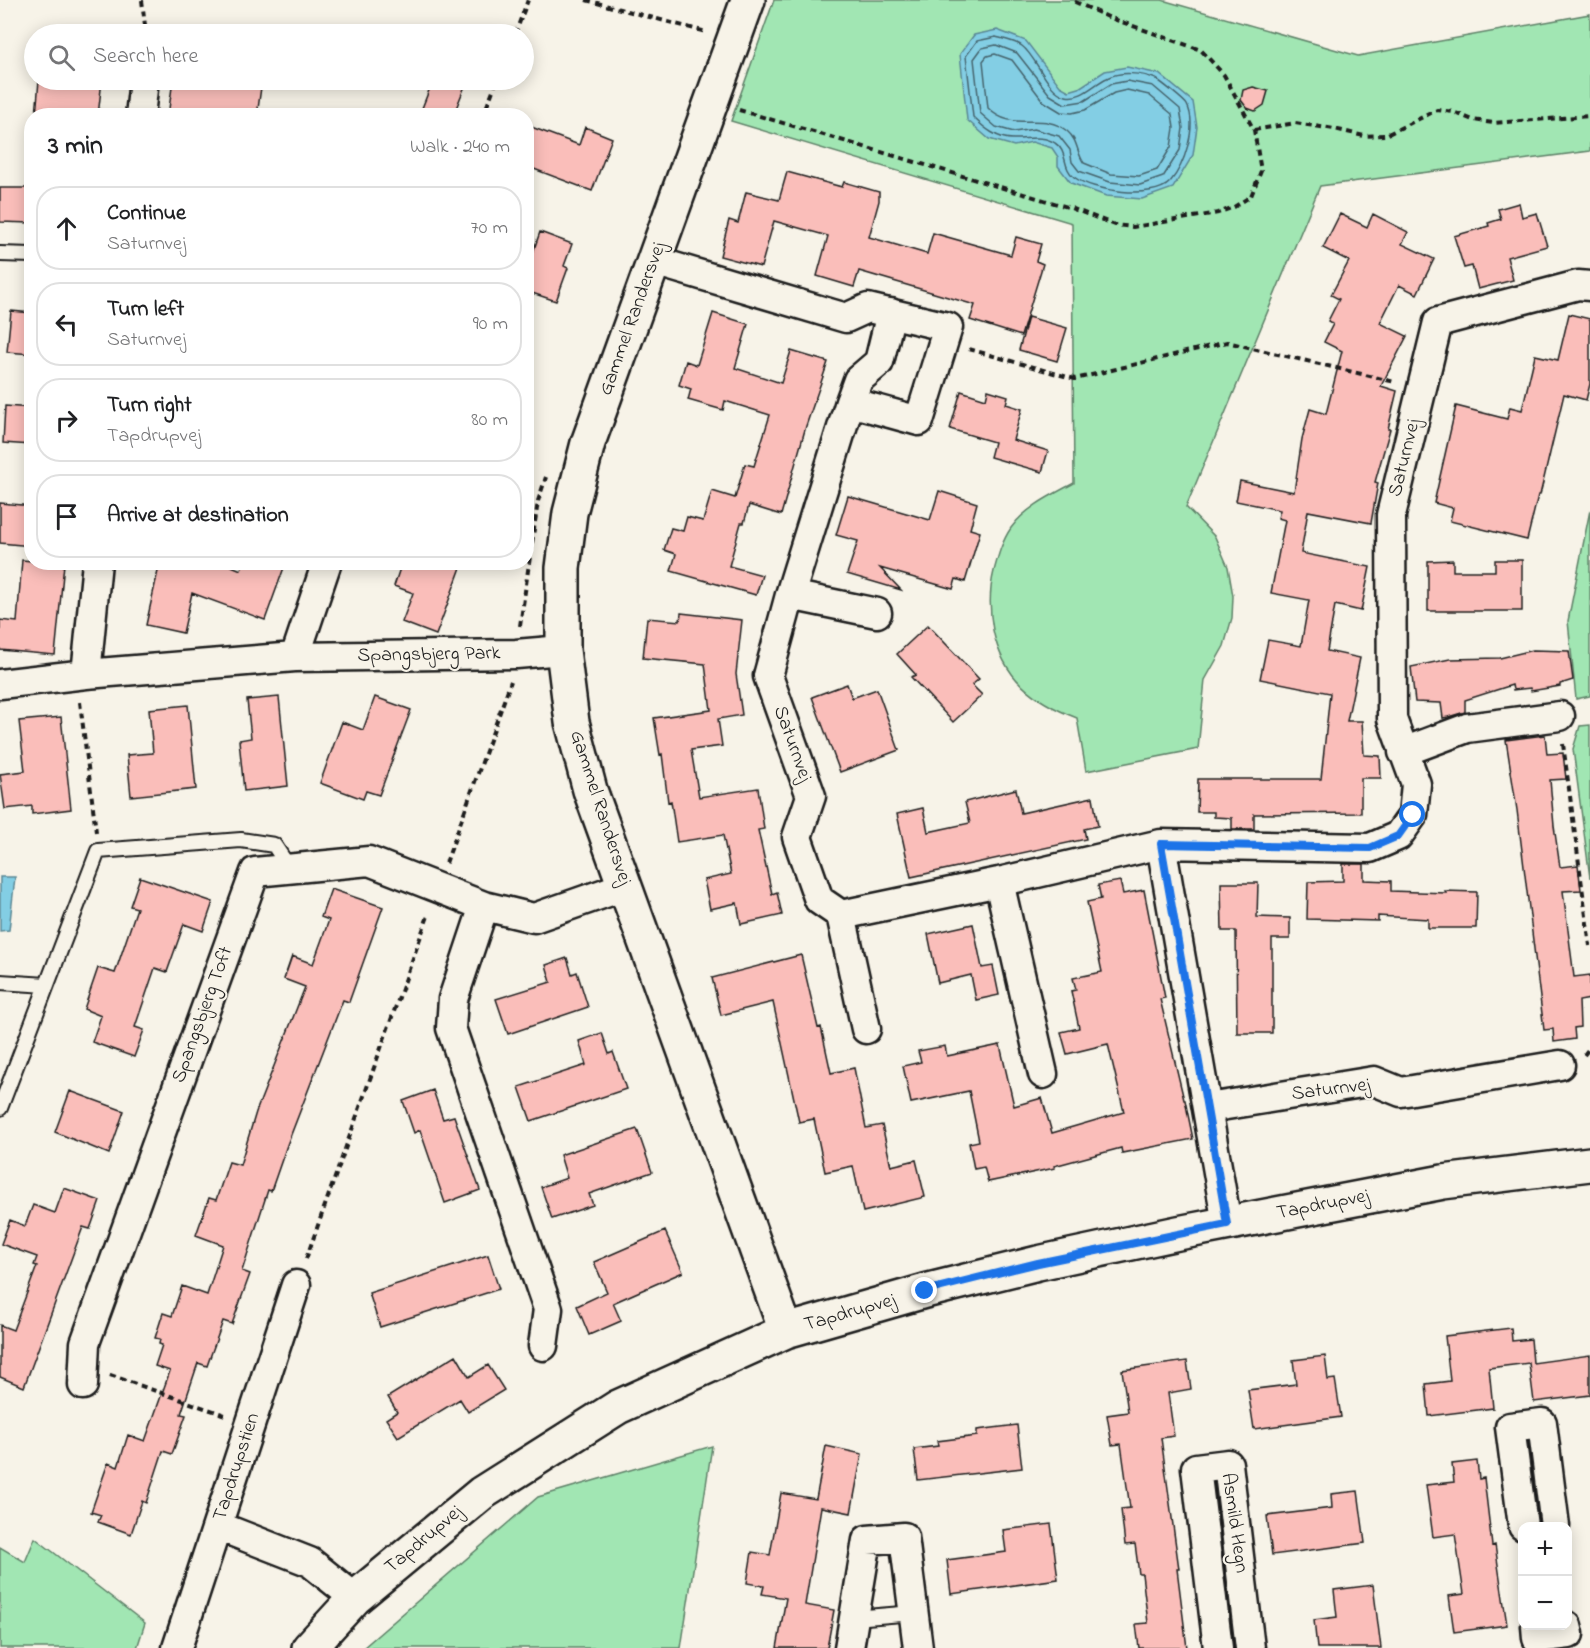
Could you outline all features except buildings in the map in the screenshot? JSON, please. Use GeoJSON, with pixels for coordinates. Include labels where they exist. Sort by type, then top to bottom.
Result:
{"type":"FeatureCollection","features":[{"type":"Feature","properties":{"kind":"street","name":"Gammel Randersvej"},"geometry":{"type":"LineString","coordinates":[[748,0],[588,443],[570,513],[563,568],[563,650],[572,722],[590,790],[786,1331]]}},
{"type":"Feature","properties":{"kind":"street"},"geometry":{"type":"LineString","coordinates":[[654,261],[846,318],[868,308],[948,327],[919,421],[850,402]]}},
{"type":"Feature","properties":{"kind":"street","name":"Saturnvej"},"geometry":{"type":"LineString","coordinates":[[891,313],[879,362],[858,380],[850,402],[790,595],[768,676],[811,796],[797,837],[819,900],[841,915],[999,882],[1161,844],[1370,848],[1398,836],[1413,815],[1416,784],[1392,719],[1391,515],[1438,322],[1578,285],[1590,286]]}},
{"type":"Feature","properties":{"kind":"street"},"geometry":{"type":"LineString","coordinates":[[81,675],[96,570]]}},
{"type":"Feature","properties":{"kind":"street"},"geometry":{"type":"LineString","coordinates":[[295,657],[324,570]]}},
{"type":"Feature","properties":{"kind":"street"},"geometry":{"type":"LineString","coordinates":[[790,595],[877,612]]}},
{"type":"Feature","properties":{"kind":"street","name":"Spangsbjerg Park"},"geometry":{"type":"LineString","coordinates":[[0,684],[295,657],[516,654],[563,650]]}},
{"type":"Feature","properties":{"kind":"street"},"geometry":{"type":"LineString","coordinates":[[1403,752],[1467,728],[1560,716]]}},
{"type":"Feature","properties":{"kind":"street"},"geometry":{"type":"LineString","coordinates":[[1161,844],[1227,1224]]}},
{"type":"Feature","properties":{"kind":"street","name":"Spangsbjerg Toft"},"geometry":{"type":"LineString","coordinates":[[83,1378],[85,1343],[255,872],[369,861],[484,906],[534,918],[625,886]]}},
{"type":"Feature","properties":{"kind":"street"},"geometry":{"type":"LineString","coordinates":[[999,882],[1043,1074]]}},
{"type":"Feature","properties":{"kind":"street"},"geometry":{"type":"LineString","coordinates":[[484,906],[453,999],[451,1028],[548,1309],[543,1346]]}},
{"type":"Feature","properties":{"kind":"street"},"geometry":{"type":"LineString","coordinates":[[841,915],[866,1029]]}},
{"type":"Feature","properties":{"kind":"street","name":"Saturnvej"},"geometry":{"type":"LineString","coordinates":[[1208,1108],[1374,1081],[1401,1092],[1560,1065]]}},
{"type":"Feature","properties":{"kind":"street","name":"Tapdrupvej"},"geometry":{"type":"LineString","coordinates":[[309,1648],[355,1598],[482,1493],[618,1407],[786,1331],[925,1291],[1038,1263],[1443,1182],[1590,1164]]}},
{"type":"Feature","properties":{"kind":"street","name":"Tapdrupstien"},"geometry":{"type":"LineString","coordinates":[[177,1648],[296,1285]]}},
{"type":"Feature","properties":{"kind":"street"},"geometry":{"type":"LineString","coordinates":[[1522,1522],[1510,1427],[1542,1422],[1554,1522]]}},
{"type":"Feature","properties":{"kind":"street","name":"Asmild Hegn"},"geometry":{"type":"LineString","coordinates":[[1218,1648],[1196,1468],[1228,1464],[1250,1648]]}},
{"type":"Feature","properties":{"kind":"street"},"geometry":{"type":"LineString","coordinates":[[218,1526],[310,1563],[355,1598]]}},
{"type":"Feature","properties":{"kind":"street"},"geometry":{"type":"LineString","coordinates":[[849,1648],[867,1540],[904,1537],[918,1648]]}},
{"type":"Feature","properties":{"kind":"lane"},"geometry":{"type":"LineString","coordinates":[[0,254],[24,255]]}},
{"type":"Feature","properties":{"kind":"lane"},"geometry":{"type":"LineString","coordinates":[[0,1108],[98,850],[241,840],[274,845],[290,869]]}},
{"type":"Feature","properties":{"kind":"lane"},"geometry":{"type":"LineString","coordinates":[[0,982],[47,985]]}},
{"type":"Feature","properties":{"kind":"lane"},"geometry":{"type":"LineString","coordinates":[[854,1618],[914,1613]]}},
{"type":"Feature","properties":{"kind":"path"},"geometry":{"type":"LineString","coordinates":[[142,0],[145,24]]}},
{"type":"Feature","properties":{"kind":"path"},"geometry":{"type":"LineString","coordinates":[[519,24],[528,0]]}},
{"type":"Feature","properties":{"kind":"path"},"geometry":{"type":"LineString","coordinates":[[586,0],[710,33]]}},
{"type":"Feature","properties":{"kind":"path"},"geometry":{"type":"LineString","coordinates":[[711,102],[1071,207],[1115,225],[1133,227],[1218,213],[1234,207],[1251,196],[1261,171],[1254,130],[1224,75],[1201,50],[1107,18],[1071,0]]}},
{"type":"Feature","properties":{"kind":"path"},"geometry":{"type":"LineString","coordinates":[[486,108],[493,90]]}},
{"type":"Feature","properties":{"kind":"path"},"geometry":{"type":"LineString","coordinates":[[1254,130],[1295,123],[1364,136],[1386,135],[1437,110],[1492,123],[1590,116]]}},
{"type":"Feature","properties":{"kind":"path"},"geometry":{"type":"LineString","coordinates":[[945,342],[1075,379],[1227,342],[1422,388]]}},
{"type":"Feature","properties":{"kind":"path"},"geometry":{"type":"LineString","coordinates":[[81,675],[98,850]]}},
{"type":"Feature","properties":{"kind":"path"},"geometry":{"type":"LineString","coordinates":[[1560,716],[1590,946]]}},
{"type":"Feature","properties":{"kind":"path"},"geometry":{"type":"LineString","coordinates":[[83,1378],[112,1376],[251,1424]]}},
{"type":"Feature","properties":{"kind":"green space"},"geometry":{"type":"Polygon","coordinates":[[[774,0],[1162,0],[1358,56],[1590,14],[1590,151],[1320,186],[1186,507],[1215,537],[1228,567],[1233,596],[1232,618],[1224,646],[1205,680],[1198,749],[1086,771],[1077,718],[1047,704],[1022,686],[1004,662],[993,630],[990,607],[991,586],[999,554],[1008,533],[1024,514],[1048,497],[1074,483],[1072,223],[731,121],[774,0]]]}},
{"type":"Feature","properties":{"kind":"green space"},"geometry":{"type":"Polygon","coordinates":[[[1590,510],[1590,696],[1576,699],[1568,621],[1590,510]]]}},
{"type":"Feature","properties":{"kind":"green space"},"geometry":{"type":"Polygon","coordinates":[[[1590,725],[1590,878],[1573,749],[1580,726],[1590,725]]]}},
{"type":"Feature","properties":{"kind":"green space"},"geometry":{"type":"Polygon","coordinates":[[[712,1446],[681,1648],[363,1648],[538,1497],[712,1446]]]}},
{"type":"Feature","properties":{"kind":"green space"},"geometry":{"type":"Polygon","coordinates":[[[35,1538],[145,1623],[137,1648],[0,1648],[0,1547],[25,1562],[35,1538]]]}},
{"type":"Feature","properties":{"kind":"water"},"geometry":{"type":"Polygon","coordinates":[[[997,30],[1026,41],[1060,86],[1069,91],[1079,88],[1105,71],[1127,67],[1159,74],[1193,102],[1197,127],[1193,155],[1173,188],[1142,199],[1106,196],[1071,183],[1058,166],[1058,157],[1052,148],[1032,142],[1014,146],[989,139],[967,120],[960,54],[974,35],[997,30]]]}},
{"type":"Feature","properties":{"kind":"water"},"geometry":{"type":"Polygon","coordinates":[[[0,877],[15,877],[9,930],[0,931],[0,877]]]}},
{"type":"Feature","properties":{"kind":"route"},"geometry":{"type":"LineString","coordinates":[[925,1291],[1038,1263],[1227,1224],[1161,844],[1370,848],[1398,836],[1413,815]]}}]}
